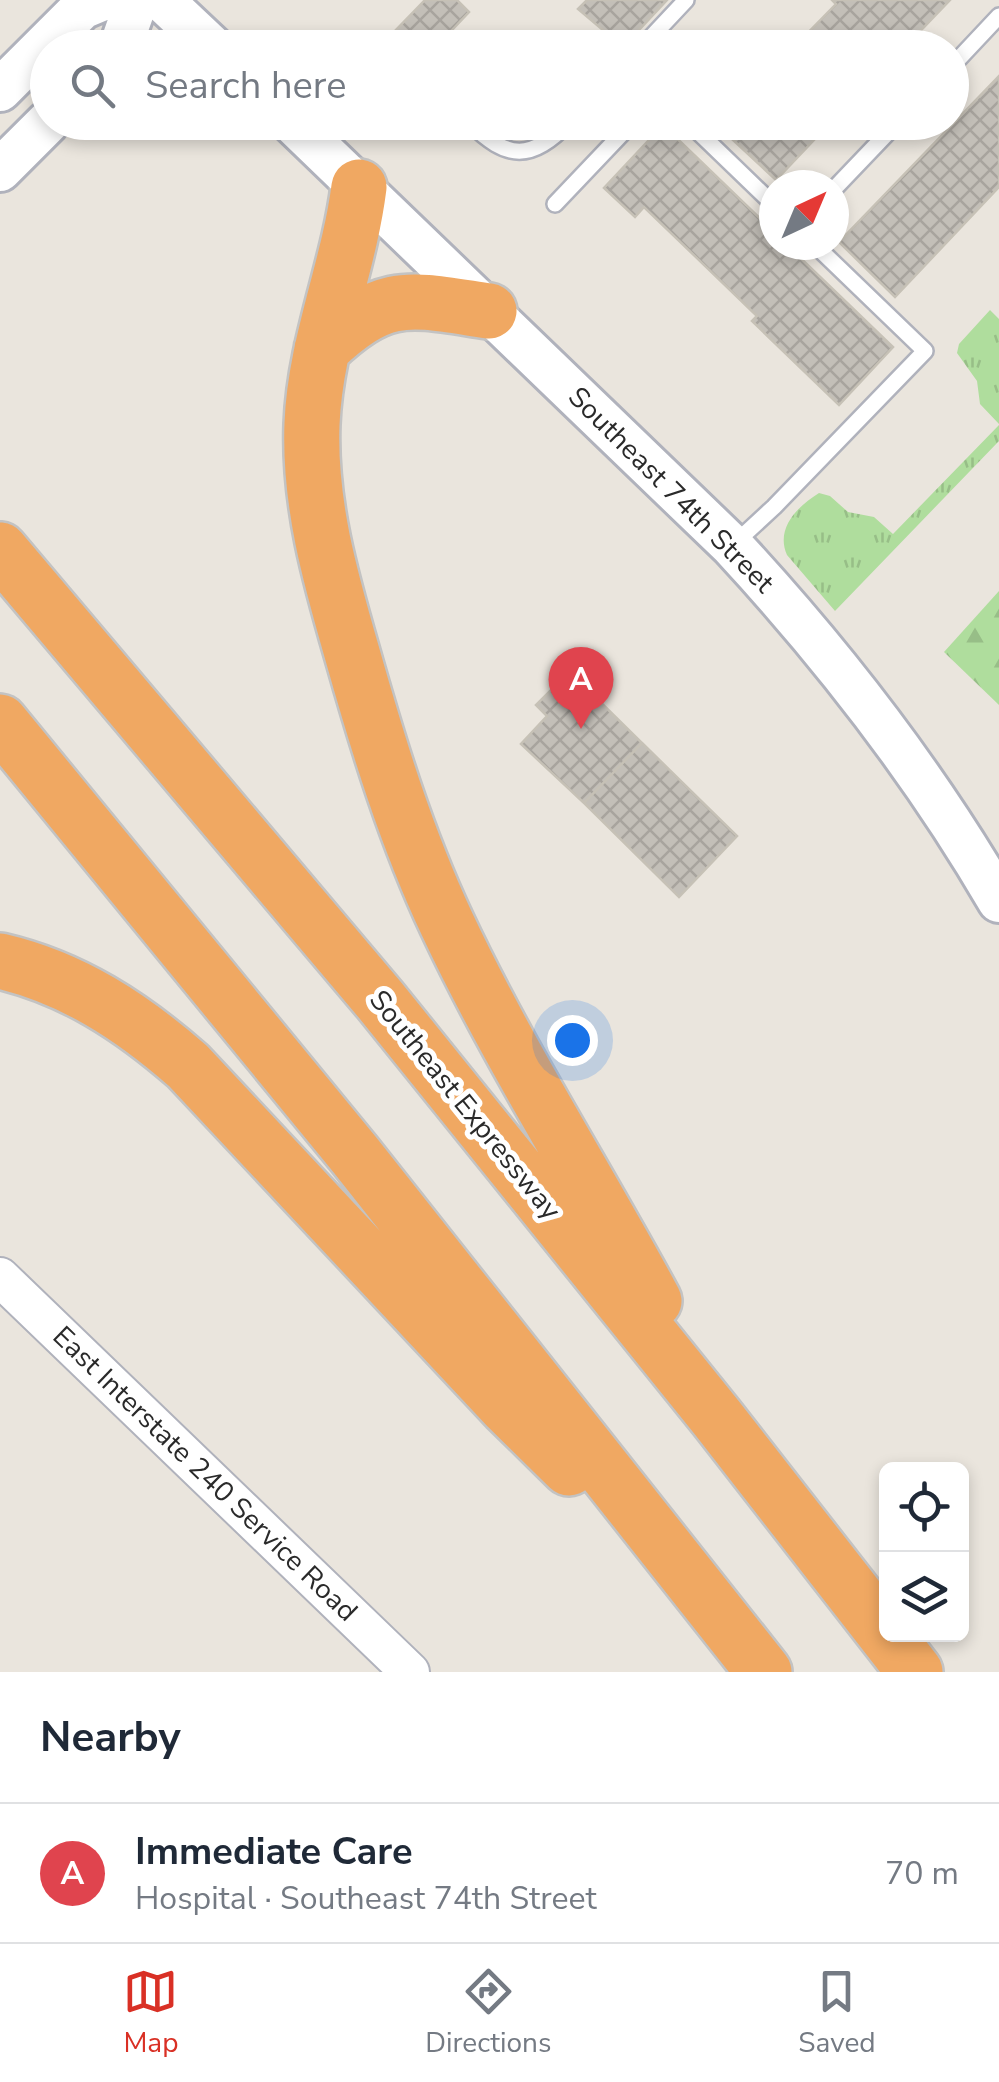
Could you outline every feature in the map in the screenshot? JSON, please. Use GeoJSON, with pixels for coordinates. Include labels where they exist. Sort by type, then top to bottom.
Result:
{"type":"FeatureCollection","features":[{"type":"Feature","properties":{"kind":"highway"},"geometry":{"type":"LineString","coordinates":[[360,187],[322,348],[312,421],[312,480],[324,554],[368,712],[405,824],[446,922],[497,1023],[555,1128],[592,1184],[717,1418]]}},
{"type":"Feature","properties":{"kind":"highway"},"geometry":{"type":"LineString","coordinates":[[322,348],[352,321],[395,302],[419,300],[488,311]]}},
{"type":"Feature","properties":{"kind":"highway","name":"Southeast Expressway"},"geometry":{"type":"LineString","coordinates":[[0,550],[380,1000],[717,1418],[915,1672]]}},
{"type":"Feature","properties":{"kind":"highway"},"geometry":{"type":"LineString","coordinates":[[0,722],[368,1170],[764,1672]]}},
{"type":"Feature","properties":{"kind":"highway"},"geometry":{"type":"LineString","coordinates":[[0,961],[59,980],[102,1001],[148,1031],[188,1066],[506,1407],[718,1612]]}},
{"type":"Feature","properties":{"kind":"main road"},"geometry":{"type":"LineString","coordinates":[[60,30],[82,8],[101,0]]}},
{"type":"Feature","properties":{"kind":"main road"},"geometry":{"type":"LineString","coordinates":[[126,30],[137,0]]}},
{"type":"Feature","properties":{"kind":"main road"},"geometry":{"type":"LineString","coordinates":[[162,0],[193,30]]}},
{"type":"Feature","properties":{"kind":"main road"},"geometry":{"type":"LineString","coordinates":[[0,90],[30,60]]}},
{"type":"Feature","properties":{"kind":"main road"},"geometry":{"type":"LineString","coordinates":[[0,170],[30,140]]}},
{"type":"Feature","properties":{"kind":"main road","name":"Southeast 74th Street"},"geometry":{"type":"LineString","coordinates":[[311,140],[732,546],[792,610],[905,756],[999,900]]}},
{"type":"Feature","properties":{"kind":"street","name":"East Interstate 240 Service Road"},"geometry":{"type":"LineString","coordinates":[[0,1277],[410,1672]]}},
{"type":"Feature","properties":{"kind":"lane"},"geometry":{"type":"LineString","coordinates":[[657,30],[686,0]]}},
{"type":"Feature","properties":{"kind":"lane"},"geometry":{"type":"LineString","coordinates":[[969,48],[999,16]]}},
{"type":"Feature","properties":{"kind":"lane"},"geometry":{"type":"LineString","coordinates":[[489,140],[506,151],[528,153],[549,140]]}},
{"type":"Feature","properties":{"kind":"lane"},"geometry":{"type":"LineString","coordinates":[[555,204],[616,140]]}},
{"type":"Feature","properties":{"kind":"lane"},"geometry":{"type":"LineString","coordinates":[[707,140],[759,191]]}},
{"type":"Feature","properties":{"kind":"lane"},"geometry":{"type":"LineString","coordinates":[[849,174],[881,140]]}},
{"type":"Feature","properties":{"kind":"lane"},"geometry":{"type":"LineString","coordinates":[[732,546],[774,508],[925,350],[831,260]]}},
{"type":"Feature","properties":{"kind":"green space"},"geometry":{"type":"Polygon","coordinates":[[[990,310],[999,319],[999,424],[980,404],[977,381],[957,353],[959,344],[990,310]]]}},
{"type":"Feature","properties":{"kind":"green space"},"geometry":{"type":"Polygon","coordinates":[[[999,425],[999,441],[835,611],[787,555],[786,527],[796,511],[819,493],[830,496],[848,512],[874,517],[893,534],[999,425]]]}},
{"type":"Feature","properties":{"kind":"green space"},"geometry":{"type":"Polygon","coordinates":[[[999,591],[999,705],[944,652],[999,591]]]}},
{"type":"Feature","properties":{"kind":"building"},"geometry":{"type":"Polygon","coordinates":[[[425,0],[457,0],[469,12],[452,30],[396,30],[425,0]]]}},
{"type":"Feature","properties":{"kind":"building"},"geometry":{"type":"Polygon","coordinates":[[[587,0],[667,0],[639,30],[603,30],[578,9],[587,0]]]}},
{"type":"Feature","properties":{"kind":"building"},"geometry":{"type":"Polygon","coordinates":[[[832,0],[950,0],[921,30],[811,30],[836,4],[832,0]]]}},
{"type":"Feature","properties":{"kind":"building"},"geometry":{"type":"Polygon","coordinates":[[[999,76],[999,187],[895,297],[849,252],[849,232],[937,140],[969,140],[969,107],[999,76]]]}},
{"type":"Feature","properties":{"kind":"building"},"geometry":{"type":"Polygon","coordinates":[[[649,140],[679,140],[759,218],[759,260],[803,260],[893,347],[839,405],[752,321],[757,316],[644,207],[635,217],[604,188],[649,140]]]}},
{"type":"Feature","properties":{"kind":"building"},"geometry":{"type":"Polygon","coordinates":[[[733,140],[814,140],[785,170],[765,170],[733,140]]]}},
{"type":"Feature","properties":{"kind":"building"},"geometry":{"type":"Polygon","coordinates":[[[580,682],[642,743],[584,803],[521,744],[547,716],[536,705],[553,688],[564,699],[580,682]]]}},
{"type":"Feature","properties":{"kind":"building"},"geometry":{"type":"Polygon","coordinates":[[[642,743],[737,836],[679,897],[584,803],[642,743]]]}},
{"type":"Feature","properties":{"kind":"place","name":"Immediate Care"},"geometry":{"type":"Point","coordinates":[581,729]}}]}
